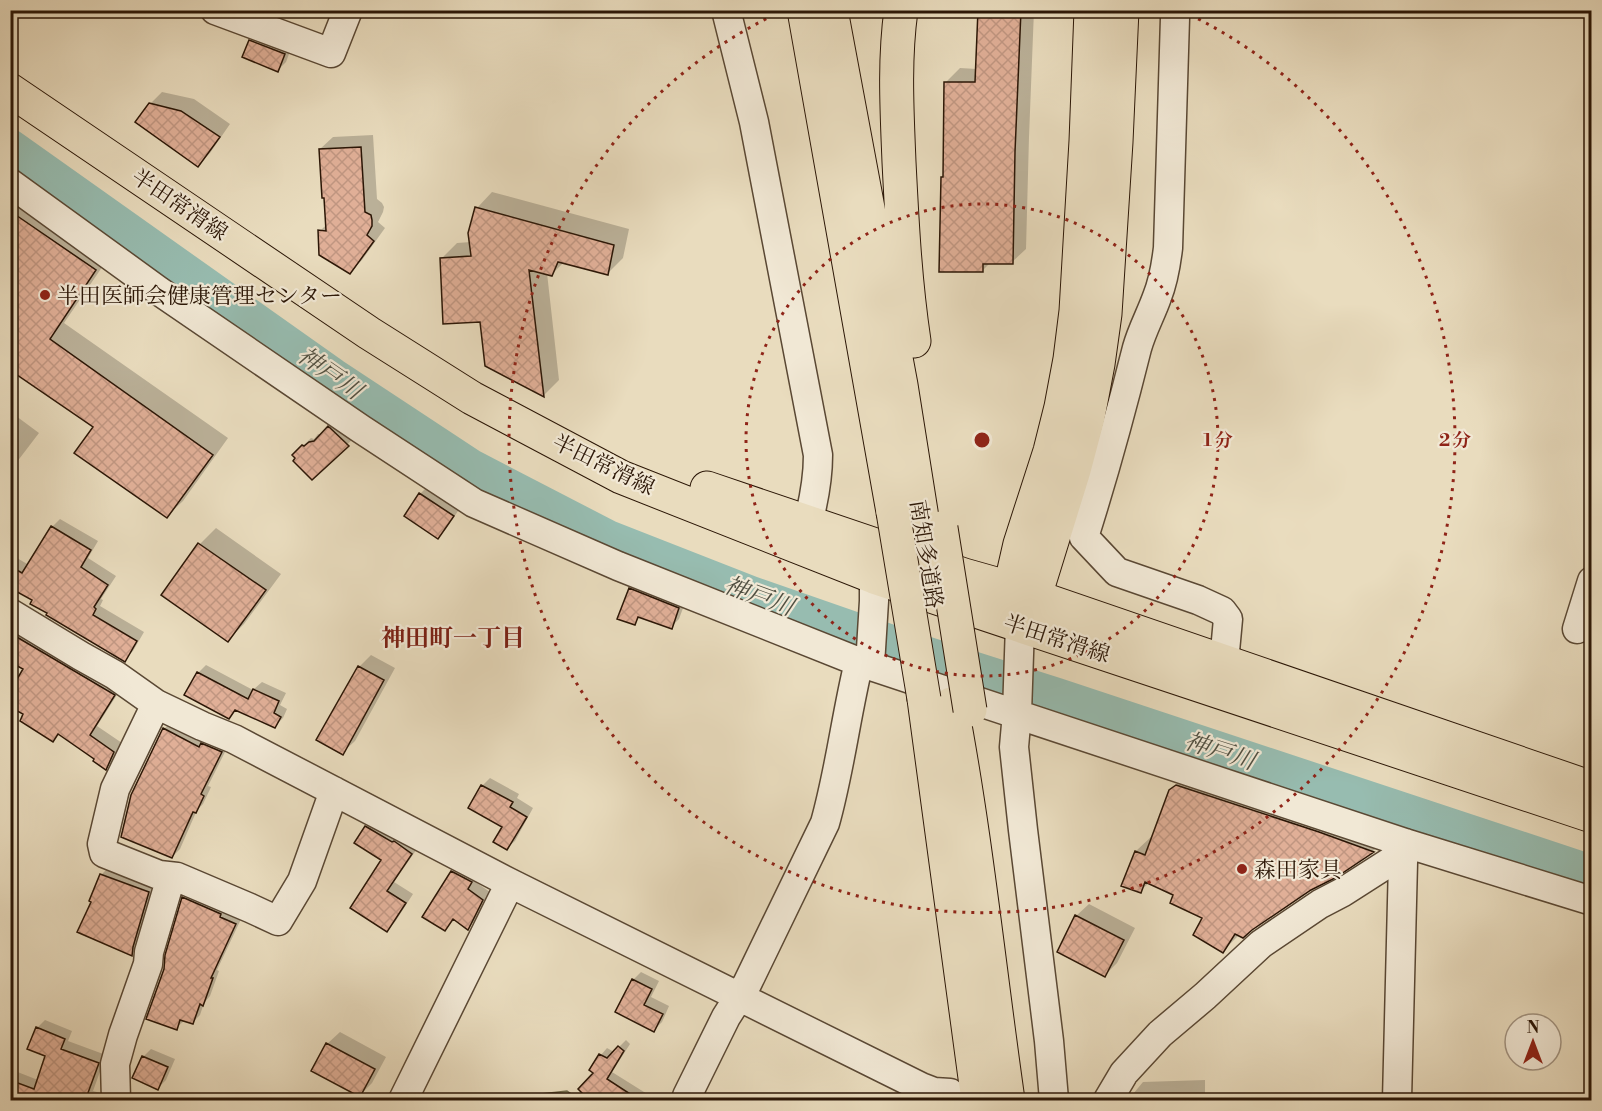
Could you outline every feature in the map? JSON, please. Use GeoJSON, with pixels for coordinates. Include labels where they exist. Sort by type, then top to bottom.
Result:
{"type":"FeatureCollection","features":[{"type":"Feature","properties":{"kind":"main road"},"geometry":{"type":"LineString","coordinates":[[790,10],[800,56],[816,72]]}},
{"type":"Feature","properties":{"kind":"main road","name":"南知多道路"},"geometry":{"type":"LineString","coordinates":[[804,10],[816,72],[919,521]]}},
{"type":"Feature","properties":{"kind":"main road","name":"南知多道路"},"geometry":{"type":"LineString","coordinates":[[831,10],[901,385],[919,521],[948,704],[960,748],[1008,1101]]}},
{"type":"Feature","properties":{"kind":"main road"},"geometry":{"type":"LineString","coordinates":[[901,10],[897,37],[896,82],[902,232],[909,310],[919,521]]}},
{"type":"Feature","properties":{"kind":"main road"},"geometry":{"type":"LineString","coordinates":[[1020,636],[1022,592],[1020,544],[1050,451],[1061,407],[1076,311],[1091,10]]}},
{"type":"Feature","properties":{"kind":"main road"},"geometry":{"type":"LineString","coordinates":[[1022,592],[1088,417],[1098,364],[1105,314],[1122,10]]}},
{"type":"Feature","properties":{"kind":"main road","name":"半田常滑線"},"geometry":{"type":"LineString","coordinates":[[10,90],[369,333],[472,398],[621,477],[874,589],[1592,816]]}},
{"type":"Feature","properties":{"kind":"main road","name":"半田常滑線"},"geometry":{"type":"LineString","coordinates":[[534,430],[964,575],[1022,592],[1592,788]]}},
{"type":"Feature","properties":{"kind":"main road","name":"南知多道路"},"geometry":{"type":"LineString","coordinates":[[948,704],[964,1097]]}},
{"type":"Feature","properties":{"kind":"street"},"geometry":{"type":"LineString","coordinates":[[215,10],[331,54],[348,10]]}},
{"type":"Feature","properties":{"kind":"street"},"geometry":{"type":"LineString","coordinates":[[726,10],[754,122],[818,455],[814,500],[808,523]]}},
{"type":"Feature","properties":{"kind":"street"},"geometry":{"type":"LineString","coordinates":[[1174,10],[1168,248],[1164,273],[1158,297],[1147,319],[1138,347],[1102,482],[1084,537],[1117,572],[1198,600],[1222,611],[1228,619],[1224,662]]}},
{"type":"Feature","properties":{"kind":"street"},"geometry":{"type":"LineString","coordinates":[[10,183],[159,291],[474,503],[618,566],[866,660],[1405,843],[1592,901]]}},
{"type":"Feature","properties":{"kind":"street"},"geometry":{"type":"LineString","coordinates":[[1577,629],[1592,581]]}},
{"type":"Feature","properties":{"kind":"street"},"geometry":{"type":"LineString","coordinates":[[687,1096],[726,1017],[747,984],[825,823],[852,691],[866,660],[874,589]]}},
{"type":"Feature","properties":{"kind":"street"},"geometry":{"type":"LineString","coordinates":[[10,613],[115,675],[156,704],[234,739],[510,883],[740,996],[922,1094],[934,1092],[964,1097]]}},
{"type":"Feature","properties":{"kind":"street"},"geometry":{"type":"LineString","coordinates":[[1020,636],[1014,747],[1054,1101]]}},
{"type":"Feature","properties":{"kind":"street"},"geometry":{"type":"LineString","coordinates":[[156,704],[115,789],[102,844],[104,853],[159,875],[177,878],[198,886],[278,921],[302,881],[334,791]]}},
{"type":"Feature","properties":{"kind":"street"},"geometry":{"type":"LineString","coordinates":[[1108,1101],[1124,1073],[1160,1034],[1261,944],[1320,904],[1393,860],[1405,843]]}},
{"type":"Feature","properties":{"kind":"street"},"geometry":{"type":"LineString","coordinates":[[1397,1101],[1405,843]]}},
{"type":"Feature","properties":{"kind":"street"},"geometry":{"type":"LineString","coordinates":[[116,1101],[115,1064],[132,1006],[148,964],[149,952],[171,877]]}},
{"type":"Feature","properties":{"kind":"street"},"geometry":{"type":"LineString","coordinates":[[403,1101],[510,883]]}},
{"type":"Feature","properties":{"kind":"green space"},"geometry":{"type":"Polygon","coordinates":[[[567,1091],[580,1100],[488,1100],[567,1091]]]}},
{"type":"Feature","properties":{"kind":"building"},"geometry":{"type":"Polygon","coordinates":[[[978,10],[1021,10],[1013,264],[983,264],[983,272],[939,272],[944,82],[975,82],[978,10]]]}},
{"type":"Feature","properties":{"kind":"building"},"geometry":{"type":"Polygon","coordinates":[[[249,40],[285,54],[278,72],[242,57],[249,40]]]}},
{"type":"Feature","properties":{"kind":"building"},"geometry":{"type":"Polygon","coordinates":[[[149,103],[181,111],[220,137],[198,167],[135,122],[149,103]]]}},
{"type":"Feature","properties":{"kind":"building"},"geometry":{"type":"Polygon","coordinates":[[[361,147],[365,212],[371,215],[372,220],[372,226],[367,235],[374,241],[350,274],[319,255],[318,230],[326,231],[319,149],[361,147]]]}},
{"type":"Feature","properties":{"kind":"building"},"geometry":{"type":"Polygon","coordinates":[[[475,207],[614,245],[608,275],[558,262],[552,276],[529,270],[544,397],[485,366],[480,322],[443,324],[440,258],[471,256],[468,233],[475,207]]]}},
{"type":"Feature","properties":{"kind":"building"},"geometry":{"type":"Polygon","coordinates":[[[10,211],[96,270],[50,339],[213,455],[167,518],[74,453],[93,427],[10,370],[10,211]]]}},
{"type":"Feature","properties":{"kind":"building"},"geometry":{"type":"Polygon","coordinates":[[[328,426],[349,446],[312,480],[293,461],[295,458],[292,455],[302,445],[314,441],[328,426]]]}},
{"type":"Feature","properties":{"kind":"building"},"geometry":{"type":"Polygon","coordinates":[[[419,493],[454,516],[438,539],[404,516],[419,493]]]}},
{"type":"Feature","properties":{"kind":"building"},"geometry":{"type":"Polygon","coordinates":[[[51,526],[91,550],[81,567],[108,585],[94,607],[96,609],[93,615],[137,641],[125,662],[46,615],[47,613],[30,604],[32,600],[10,588],[10,566],[22,573],[51,526]]]}},
{"type":"Feature","properties":{"kind":"building"},"geometry":{"type":"Polygon","coordinates":[[[198,543],[266,590],[228,642],[161,595],[198,543]]]}},
{"type":"Feature","properties":{"kind":"building"},"geometry":{"type":"Polygon","coordinates":[[[629,588],[679,608],[672,629],[638,617],[635,625],[617,619],[629,588]]]}},
{"type":"Feature","properties":{"kind":"building"},"geometry":{"type":"Polygon","coordinates":[[[10,633],[115,695],[90,735],[114,752],[106,770],[58,734],[53,742],[20,721],[23,714],[10,707],[10,691],[23,669],[10,662],[10,633]]]}},
{"type":"Feature","properties":{"kind":"building"},"geometry":{"type":"Polygon","coordinates":[[[358,666],[384,680],[343,755],[316,740],[358,666]]]}},
{"type":"Feature","properties":{"kind":"building"},"geometry":{"type":"Polygon","coordinates":[[[197,672],[248,699],[253,689],[279,701],[274,713],[281,717],[275,728],[235,710],[229,719],[184,695],[197,672]]]}},
{"type":"Feature","properties":{"kind":"building"},"geometry":{"type":"Polygon","coordinates":[[[163,728],[199,747],[201,743],[222,752],[201,794],[204,796],[196,813],[193,812],[172,858],[121,837],[131,795],[163,728]]]}},
{"type":"Feature","properties":{"kind":"building"},"geometry":{"type":"Polygon","coordinates":[[[481,785],[513,802],[510,807],[527,817],[507,850],[493,842],[502,827],[468,808],[481,785]]]}},
{"type":"Feature","properties":{"kind":"building","name":"森田家具"},"geometry":{"type":"Polygon","coordinates":[[[1176,785],[1374,852],[1335,878],[1311,890],[1243,938],[1235,934],[1223,953],[1193,935],[1202,918],[1170,903],[1173,895],[1145,882],[1141,893],[1121,886],[1135,851],[1145,855],[1169,790],[1176,785]]]}},
{"type":"Feature","properties":{"kind":"building"},"geometry":{"type":"Polygon","coordinates":[[[365,826],[392,842],[394,841],[412,854],[387,891],[406,903],[387,932],[350,908],[381,860],[354,843],[365,826]]]}},
{"type":"Feature","properties":{"kind":"building"},"geometry":{"type":"Polygon","coordinates":[[[451,871],[472,882],[468,889],[483,900],[468,930],[453,919],[445,931],[422,917],[451,871]]]}},
{"type":"Feature","properties":{"kind":"building"},"geometry":{"type":"Polygon","coordinates":[[[100,874],[149,892],[132,956],[77,932],[91,902],[89,901],[100,874]]]}},
{"type":"Feature","properties":{"kind":"building"},"geometry":{"type":"Polygon","coordinates":[[[182,897],[221,914],[220,917],[236,924],[211,978],[213,978],[203,1006],[200,1004],[193,1024],[180,1020],[177,1030],[146,1019],[164,969],[165,955],[182,897]]]}},
{"type":"Feature","properties":{"kind":"building"},"geometry":{"type":"Polygon","coordinates":[[[1075,915],[1124,940],[1105,977],[1057,952],[1075,915]]]}},
{"type":"Feature","properties":{"kind":"building"},"geometry":{"type":"Polygon","coordinates":[[[632,979],[652,989],[644,1005],[663,1014],[654,1032],[615,1012],[632,979]]]}},
{"type":"Feature","properties":{"kind":"building"},"geometry":{"type":"Polygon","coordinates":[[[36,1027],[65,1039],[61,1049],[99,1063],[85,1101],[10,1101],[10,1080],[34,1089],[45,1056],[27,1049],[36,1027]]]}},
{"type":"Feature","properties":{"kind":"building"},"geometry":{"type":"Polygon","coordinates":[[[326,1043],[375,1069],[360,1097],[311,1071],[326,1043]]]}},
{"type":"Feature","properties":{"kind":"building"},"geometry":{"type":"Polygon","coordinates":[[[618,1046],[624,1051],[607,1079],[641,1101],[590,1101],[578,1089],[593,1073],[589,1070],[599,1054],[607,1058],[618,1046]]]}},
{"type":"Feature","properties":{"kind":"building"},"geometry":{"type":"Polygon","coordinates":[[[142,1056],[168,1067],[158,1090],[132,1078],[142,1056]]]}},
{"type":"Feature","properties":{"kind":"waterway","name":"神戸川"},"geometry":{"type":"LineString","coordinates":[[10,147],[333,376],[471,467],[608,538],[751,594],[909,649],[1592,873]]}},
{"type":"Feature","properties":{"kind":"place","name":"半田医師会健康管理センター"},"geometry":{"type":"Point","coordinates":[45,295]}},
{"type":"Feature","properties":{"kind":"place","name":"森田家具"},"geometry":{"type":"Point","coordinates":[1242,869]}},
{"type":"Feature","properties":{"kind":"district","name":"神田町一丁目"},"geometry":{"type":"Point","coordinates":[453,638]}}]}
